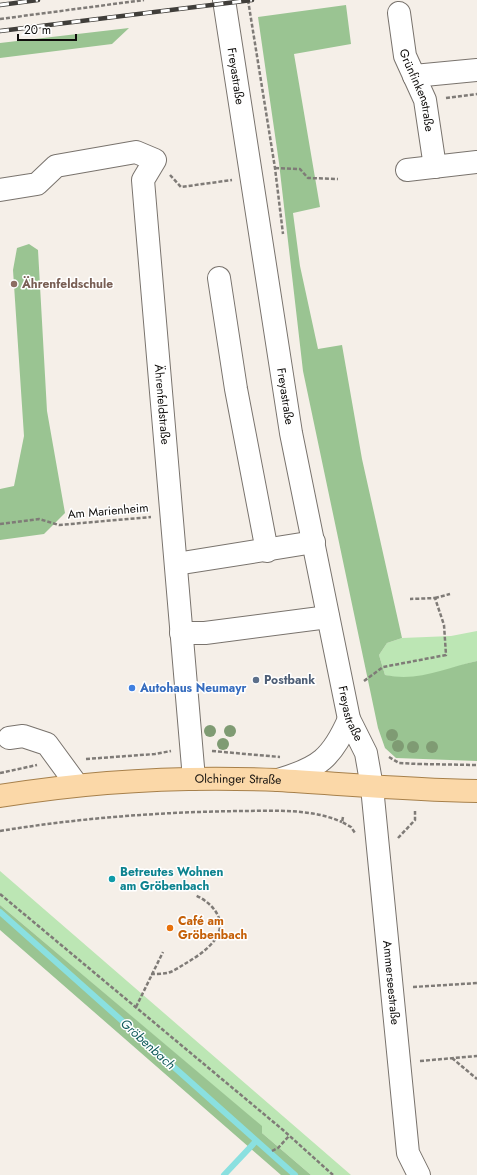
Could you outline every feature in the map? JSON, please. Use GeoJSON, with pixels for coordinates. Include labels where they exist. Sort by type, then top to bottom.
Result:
{"type":"FeatureCollection","features":[{"type":"Feature","properties":{"kind":"main road","name":"Olchinger Straße"},"geometry":{"type":"LineString","coordinates":[[0,796],[76,785],[194,779],[277,780],[372,787],[477,791]]}},
{"type":"Feature","properties":{"kind":"street","name":"Freyastraße"},"geometry":{"type":"LineString","coordinates":[[224,0],[291,433],[349,719],[366,753],[372,787]]}},
{"type":"Feature","properties":{"kind":"street","name":"Grünfinkenstraße"},"geometry":{"type":"LineString","coordinates":[[399,13],[405,56],[425,100],[435,167]]}},
{"type":"Feature","properties":{"kind":"street"},"geometry":{"type":"LineString","coordinates":[[414,76],[477,70]]}},
{"type":"Feature","properties":{"kind":"street"},"geometry":{"type":"LineString","coordinates":[[0,190],[37,184],[56,166],[136,152],[155,160]]}},
{"type":"Feature","properties":{"kind":"street","name":"Ährenfeldstraße"},"geometry":{"type":"LineString","coordinates":[[155,160],[143,180],[194,779]]}},
{"type":"Feature","properties":{"kind":"street"},"geometry":{"type":"LineString","coordinates":[[408,170],[477,162]]}},
{"type":"Feature","properties":{"kind":"street"},"geometry":{"type":"LineString","coordinates":[[219,278],[236,389],[267,551]]}},
{"type":"Feature","properties":{"kind":"street"},"geometry":{"type":"LineString","coordinates":[[176,564],[267,551],[314,542]]}},
{"type":"Feature","properties":{"kind":"street"},"geometry":{"type":"LineString","coordinates":[[181,633],[205,633],[328,617]]}},
{"type":"Feature","properties":{"kind":"street"},"geometry":{"type":"LineString","coordinates":[[277,780],[304,772],[334,750],[349,719]]}},
{"type":"Feature","properties":{"kind":"street"},"geometry":{"type":"LineString","coordinates":[[9,738],[23,736],[47,744],[76,785]]}},
{"type":"Feature","properties":{"kind":"street","name":"Ammerseestraße"},"geometry":{"type":"LineString","coordinates":[[372,787],[408,1153],[419,1175]]}},
{"type":"Feature","properties":{"kind":"path"},"geometry":{"type":"LineString","coordinates":[[0,19],[144,0]]}},
{"type":"Feature","properties":{"kind":"path"},"geometry":{"type":"LineString","coordinates":[[248,0],[275,168],[284,238]]}},
{"type":"Feature","properties":{"kind":"path"},"geometry":{"type":"LineString","coordinates":[[425,100],[477,94]]}},
{"type":"Feature","properties":{"kind":"path"},"geometry":{"type":"LineString","coordinates":[[155,160],[181,187],[236,180]]}},
{"type":"Feature","properties":{"kind":"path"},"geometry":{"type":"LineString","coordinates":[[275,168],[300,170],[308,178],[338,178]]}},
{"type":"Feature","properties":{"kind":"path","name":"Am Marienheim"},"geometry":{"type":"LineString","coordinates":[[0,524],[39,519],[59,525],[172,515]]}},
{"type":"Feature","properties":{"kind":"path"},"geometry":{"type":"LineString","coordinates":[[410,599],[435,598],[450,594]]}},
{"type":"Feature","properties":{"kind":"path"},"geometry":{"type":"LineString","coordinates":[[364,681],[383,667],[446,654],[444,625],[435,598]]}},
{"type":"Feature","properties":{"kind":"path"},"geometry":{"type":"LineString","coordinates":[[362,673],[365,688]]}},
{"type":"Feature","properties":{"kind":"path"},"geometry":{"type":"LineString","coordinates":[[86,758],[155,754],[174,750]]}},
{"type":"Feature","properties":{"kind":"path"},"geometry":{"type":"LineString","coordinates":[[211,752],[212,750],[244,755],[288,757]]}},
{"type":"Feature","properties":{"kind":"path"},"geometry":{"type":"LineString","coordinates":[[384,754],[392,760],[400,763],[477,765]]}},
{"type":"Feature","properties":{"kind":"path"},"geometry":{"type":"LineString","coordinates":[[0,773],[43,764]]}},
{"type":"Feature","properties":{"kind":"path"},"geometry":{"type":"LineString","coordinates":[[0,831],[60,823],[191,812],[289,811],[331,817],[351,827],[358,837]]}},
{"type":"Feature","properties":{"kind":"path"},"geometry":{"type":"LineString","coordinates":[[392,840],[397,840],[402,832],[416,820],[415,812]]}},
{"type":"Feature","properties":{"kind":"path"},"geometry":{"type":"LineString","coordinates":[[342,817],[342,822]]}},
{"type":"Feature","properties":{"kind":"path"},"geometry":{"type":"LineString","coordinates":[[0,894],[289,1136],[333,1175]]}},
{"type":"Feature","properties":{"kind":"path"},"geometry":{"type":"LineString","coordinates":[[151,974],[167,973],[194,959],[216,938],[220,920],[216,911],[212,905],[195,895]]}},
{"type":"Feature","properties":{"kind":"path"},"geometry":{"type":"LineString","coordinates":[[136,1007],[162,952]]}},
{"type":"Feature","properties":{"kind":"path"},"geometry":{"type":"LineString","coordinates":[[408,987],[477,983]]}},
{"type":"Feature","properties":{"kind":"path"},"geometry":{"type":"LineString","coordinates":[[417,1061],[477,1056]]}},
{"type":"Feature","properties":{"kind":"path"},"geometry":{"type":"LineString","coordinates":[[451,1058],[477,1079]]}},
{"type":"Feature","properties":{"kind":"path"},"geometry":{"type":"LineString","coordinates":[[272,1151],[278,1148],[289,1136]]}},
{"type":"Feature","properties":{"kind":"green space"},"geometry":{"type":"Polygon","coordinates":[[[346,5],[351,44],[294,54],[320,207],[293,213],[300,266],[318,349],[342,345],[362,459],[402,638],[387,643],[379,655],[385,675],[409,677],[432,673],[477,661],[477,761],[396,758],[385,748],[378,728],[303,371],[279,163],[258,17],[346,5]]]}},
{"type":"Feature","properties":{"kind":"green space"},"geometry":{"type":"Polygon","coordinates":[[[129,28],[112,44],[0,58],[0,43],[129,28]]]}},
{"type":"Feature","properties":{"kind":"green space"},"geometry":{"type":"Polygon","coordinates":[[[29,244],[38,250],[47,411],[65,513],[44,534],[0,540],[0,489],[14,486],[24,436],[13,270],[17,248],[29,244]]]}},
{"type":"Feature","properties":{"kind":"green space"},"geometry":{"type":"Polygon","coordinates":[[[477,631],[477,661],[421,677],[401,678],[385,675],[379,655],[387,643],[402,638],[451,636],[477,631]]]}},
{"type":"Feature","properties":{"kind":"green space"},"geometry":{"type":"Polygon","coordinates":[[[0,871],[351,1175],[311,1175],[262,1133],[261,1126],[0,905],[0,871]]]}},
{"type":"Feature","properties":{"kind":"green space"},"geometry":{"type":"Polygon","coordinates":[[[0,905],[262,1126],[262,1133],[311,1175],[281,1175],[0,930],[0,905]]]}},
{"type":"Feature","properties":{"kind":"waterway","name":"Gröbenbach"},"geometry":{"type":"LineString","coordinates":[[0,912],[295,1175]]}},
{"type":"Feature","properties":{"kind":"waterway"},"geometry":{"type":"LineString","coordinates":[[224,1175],[256,1141]]}},
{"type":"Feature","properties":{"kind":"railway"},"geometry":{"type":"LineString","coordinates":[[0,5],[38,0]]}},
{"type":"Feature","properties":{"kind":"railway"},"geometry":{"type":"LineString","coordinates":[[0,31],[252,0]]}},
{"type":"Feature","properties":{"kind":"place","name":"Ährenfeldschule"},"geometry":{"type":"Point","coordinates":[14,284]}},
{"type":"Feature","properties":{"kind":"place","name":"Postbank"},"geometry":{"type":"Point","coordinates":[256,680]}},
{"type":"Feature","properties":{"kind":"place","name":"Autohaus Neumayr"},"geometry":{"type":"Point","coordinates":[132,688]}},
{"type":"Feature","properties":{"kind":"place","name":"Betreutes Wohnen am Gröbenbach"},"geometry":{"type":"Point","coordinates":[112,879]}},
{"type":"Feature","properties":{"kind":"place","name":"Café am Gröbenbach"},"geometry":{"type":"Point","coordinates":[170,928]}}]}
